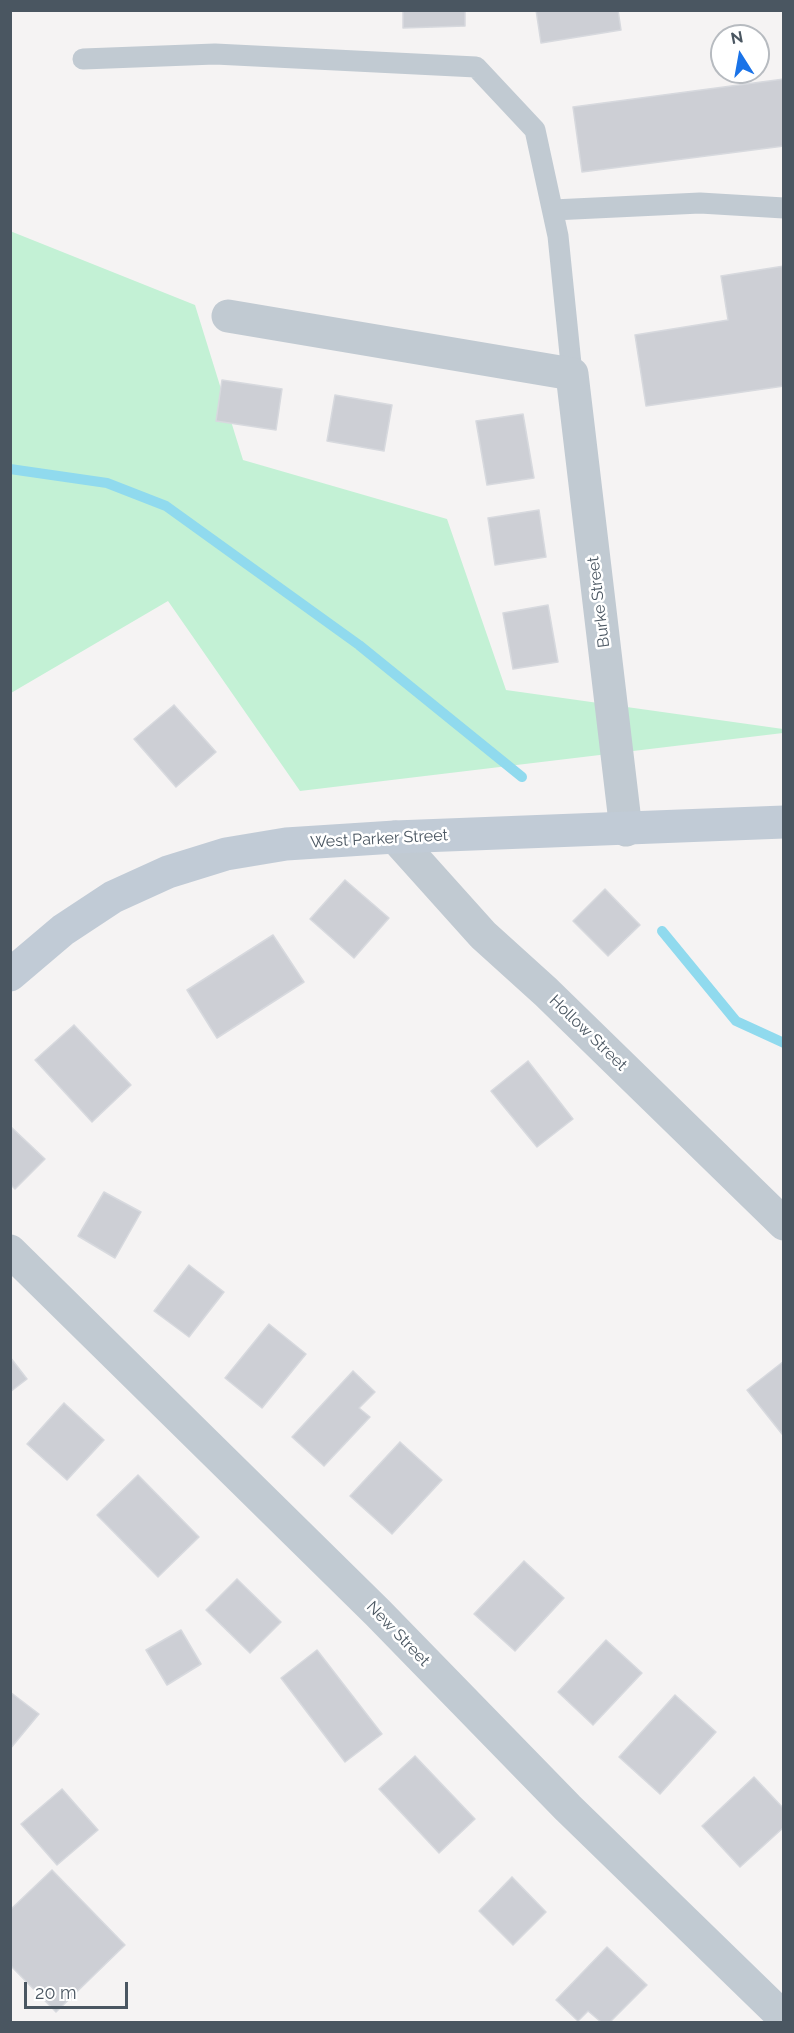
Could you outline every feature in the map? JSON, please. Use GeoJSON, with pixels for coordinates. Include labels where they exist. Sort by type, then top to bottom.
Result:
{"type":"FeatureCollection","features":[{"type":"Feature","properties":{"kind":"street"},"geometry":{"type":"LineString","coordinates":[[228,316],[572,374]]}},
{"type":"Feature","properties":{"kind":"street","name":"Burke Street"},"geometry":{"type":"LineString","coordinates":[[572,374],[626,830]]}},
{"type":"Feature","properties":{"kind":"street","name":"West Parker Street"},"geometry":{"type":"LineString","coordinates":[[10,975],[63,930],[113,897],[168,872],[226,854],[286,844],[395,837],[626,830],[783,822]]}},
{"type":"Feature","properties":{"kind":"street","name":"Hollow Street"},"geometry":{"type":"LineString","coordinates":[[395,837],[483,935],[546,992],[783,1224]]}},
{"type":"Feature","properties":{"kind":"street","name":"New Street"},"geometry":{"type":"LineString","coordinates":[[10,1251],[378,1613],[568,1808],[783,2018]]}},
{"type":"Feature","properties":{"kind":"lane"},"geometry":{"type":"LineString","coordinates":[[83,59],[215,54],[476,67],[535,130],[558,236],[572,374]]}},
{"type":"Feature","properties":{"kind":"lane"},"geometry":{"type":"LineString","coordinates":[[553,210],[700,203],[783,208]]}},
{"type":"Feature","properties":{"kind":"green space"},"geometry":{"type":"Polygon","coordinates":[[[10,231],[195,305],[243,460],[447,519],[506,690],[783,729],[783,733],[300,791],[168,601],[11,693],[10,231]]]}},
{"type":"Feature","properties":{"kind":"building"},"geometry":{"type":"Polygon","coordinates":[[[403,10],[465,10],[465,26],[403,28],[403,10]]]}},
{"type":"Feature","properties":{"kind":"building"},"geometry":{"type":"Polygon","coordinates":[[[536,10],[618,10],[621,30],[541,43],[536,10]]]}},
{"type":"Feature","properties":{"kind":"building"},"geometry":{"type":"Polygon","coordinates":[[[784,79],[784,146],[582,172],[573,107],[746,84],[770,84],[770,81],[784,79]]]}},
{"type":"Feature","properties":{"kind":"building"},"geometry":{"type":"Polygon","coordinates":[[[784,266],[784,386],[646,406],[635,335],[728,320],[721,276],[784,266]]]}},
{"type":"Feature","properties":{"kind":"building"},"geometry":{"type":"Polygon","coordinates":[[[222,380],[282,389],[276,430],[216,421],[222,380]]]}},
{"type":"Feature","properties":{"kind":"building"},"geometry":{"type":"Polygon","coordinates":[[[335,395],[392,405],[384,451],[327,441],[335,395]]]}},
{"type":"Feature","properties":{"kind":"building"},"geometry":{"type":"Polygon","coordinates":[[[523,414],[534,478],[487,485],[476,421],[523,414]]]}},
{"type":"Feature","properties":{"kind":"building"},"geometry":{"type":"Polygon","coordinates":[[[539,510],[546,557],[495,565],[488,518],[539,510]]]}},
{"type":"Feature","properties":{"kind":"building"},"geometry":{"type":"Polygon","coordinates":[[[548,605],[558,662],[513,669],[503,613],[548,605]]]}},
{"type":"Feature","properties":{"kind":"building"},"geometry":{"type":"Polygon","coordinates":[[[174,705],[216,752],[176,787],[134,739],[174,705]]]}},
{"type":"Feature","properties":{"kind":"building"},"geometry":{"type":"Polygon","coordinates":[[[345,880],[389,918],[354,958],[310,919],[345,880]]]}},
{"type":"Feature","properties":{"kind":"building"},"geometry":{"type":"Polygon","coordinates":[[[605,889],[640,925],[608,956],[573,921],[605,889]]]}},
{"type":"Feature","properties":{"kind":"building"},"geometry":{"type":"Polygon","coordinates":[[[273,935],[304,982],[217,1038],[187,990],[273,935]]]}},
{"type":"Feature","properties":{"kind":"building"},"geometry":{"type":"Polygon","coordinates":[[[74,1025],[131,1085],[92,1122],[35,1060],[74,1025]]]}},
{"type":"Feature","properties":{"kind":"building"},"geometry":{"type":"Polygon","coordinates":[[[528,1061],[573,1119],[537,1147],[491,1091],[528,1061]]]}},
{"type":"Feature","properties":{"kind":"building"},"geometry":{"type":"Polygon","coordinates":[[[10,1126],[45,1159],[15,1189],[10,1184],[10,1126]]]}},
{"type":"Feature","properties":{"kind":"building"},"geometry":{"type":"Polygon","coordinates":[[[104,1192],[141,1212],[115,1258],[78,1236],[104,1192]]]}},
{"type":"Feature","properties":{"kind":"building"},"geometry":{"type":"Polygon","coordinates":[[[189,1265],[224,1292],[189,1337],[154,1311],[189,1265]]]}},
{"type":"Feature","properties":{"kind":"building"},"geometry":{"type":"Polygon","coordinates":[[[269,1324],[306,1354],[262,1408],[225,1378],[269,1324]]]}},
{"type":"Feature","properties":{"kind":"building"},"geometry":{"type":"Polygon","coordinates":[[[10,1357],[27,1379],[10,1392],[10,1357]]]}},
{"type":"Feature","properties":{"kind":"building"},"geometry":{"type":"Polygon","coordinates":[[[784,1361],[784,1433],[782,1434],[747,1390],[784,1361]]]}},
{"type":"Feature","properties":{"kind":"building"},"geometry":{"type":"Polygon","coordinates":[[[353,1371],[375,1392],[359,1408],[370,1417],[324,1466],[292,1437],[353,1371]]]}},
{"type":"Feature","properties":{"kind":"building"},"geometry":{"type":"Polygon","coordinates":[[[64,1403],[104,1440],[67,1480],[27,1444],[64,1403]]]}},
{"type":"Feature","properties":{"kind":"building"},"geometry":{"type":"Polygon","coordinates":[[[400,1442],[442,1480],[392,1534],[350,1496],[400,1442]]]}},
{"type":"Feature","properties":{"kind":"building"},"geometry":{"type":"Polygon","coordinates":[[[138,1475],[199,1537],[158,1577],[97,1515],[138,1475]]]}},
{"type":"Feature","properties":{"kind":"building"},"geometry":{"type":"Polygon","coordinates":[[[524,1561],[564,1598],[515,1651],[474,1614],[524,1561]]]}},
{"type":"Feature","properties":{"kind":"building"},"geometry":{"type":"Polygon","coordinates":[[[237,1579],[281,1622],[250,1653],[206,1610],[237,1579]]]}},
{"type":"Feature","properties":{"kind":"building"},"geometry":{"type":"Polygon","coordinates":[[[181,1630],[201,1664],[167,1685],[146,1650],[181,1630]]]}},
{"type":"Feature","properties":{"kind":"building"},"geometry":{"type":"Polygon","coordinates":[[[606,1640],[642,1673],[593,1725],[558,1692],[606,1640]]]}},
{"type":"Feature","properties":{"kind":"building"},"geometry":{"type":"Polygon","coordinates":[[[317,1650],[382,1734],[345,1762],[281,1678],[317,1650]]]}},
{"type":"Feature","properties":{"kind":"building"},"geometry":{"type":"Polygon","coordinates":[[[10,1692],[39,1714],[10,1749],[10,1692]]]}},
{"type":"Feature","properties":{"kind":"building"},"geometry":{"type":"Polygon","coordinates":[[[675,1695],[716,1732],[660,1794],[619,1757],[675,1695]]]}},
{"type":"Feature","properties":{"kind":"building"},"geometry":{"type":"Polygon","coordinates":[[[415,1756],[475,1819],[439,1853],[379,1789],[415,1756]]]}},
{"type":"Feature","properties":{"kind":"building"},"geometry":{"type":"Polygon","coordinates":[[[754,1777],[784,1809],[784,1827],[740,1867],[702,1826],[754,1777]]]}},
{"type":"Feature","properties":{"kind":"building"},"geometry":{"type":"Polygon","coordinates":[[[62,1789],[98,1830],[57,1865],[21,1824],[62,1789]]]}},
{"type":"Feature","properties":{"kind":"building"},"geometry":{"type":"Polygon","coordinates":[[[52,1870],[125,1945],[56,2012],[10,1965],[10,1910],[52,1870]]]}},
{"type":"Feature","properties":{"kind":"building"},"geometry":{"type":"Polygon","coordinates":[[[512,1877],[546,1912],[513,1945],[479,1911],[512,1877]]]}},
{"type":"Feature","properties":{"kind":"building"},"geometry":{"type":"Polygon","coordinates":[[[607,1947],[647,1985],[610,2022],[601,2022],[588,2011],[578,2021],[556,2000],[607,1947]]]}},
{"type":"Feature","properties":{"kind":"waterway"},"geometry":{"type":"LineString","coordinates":[[10,469],[107,483],[166,506],[359,645],[522,777]]}},
{"type":"Feature","properties":{"kind":"waterway"},"geometry":{"type":"LineString","coordinates":[[662,931],[736,1021],[784,1043]]}}]}
